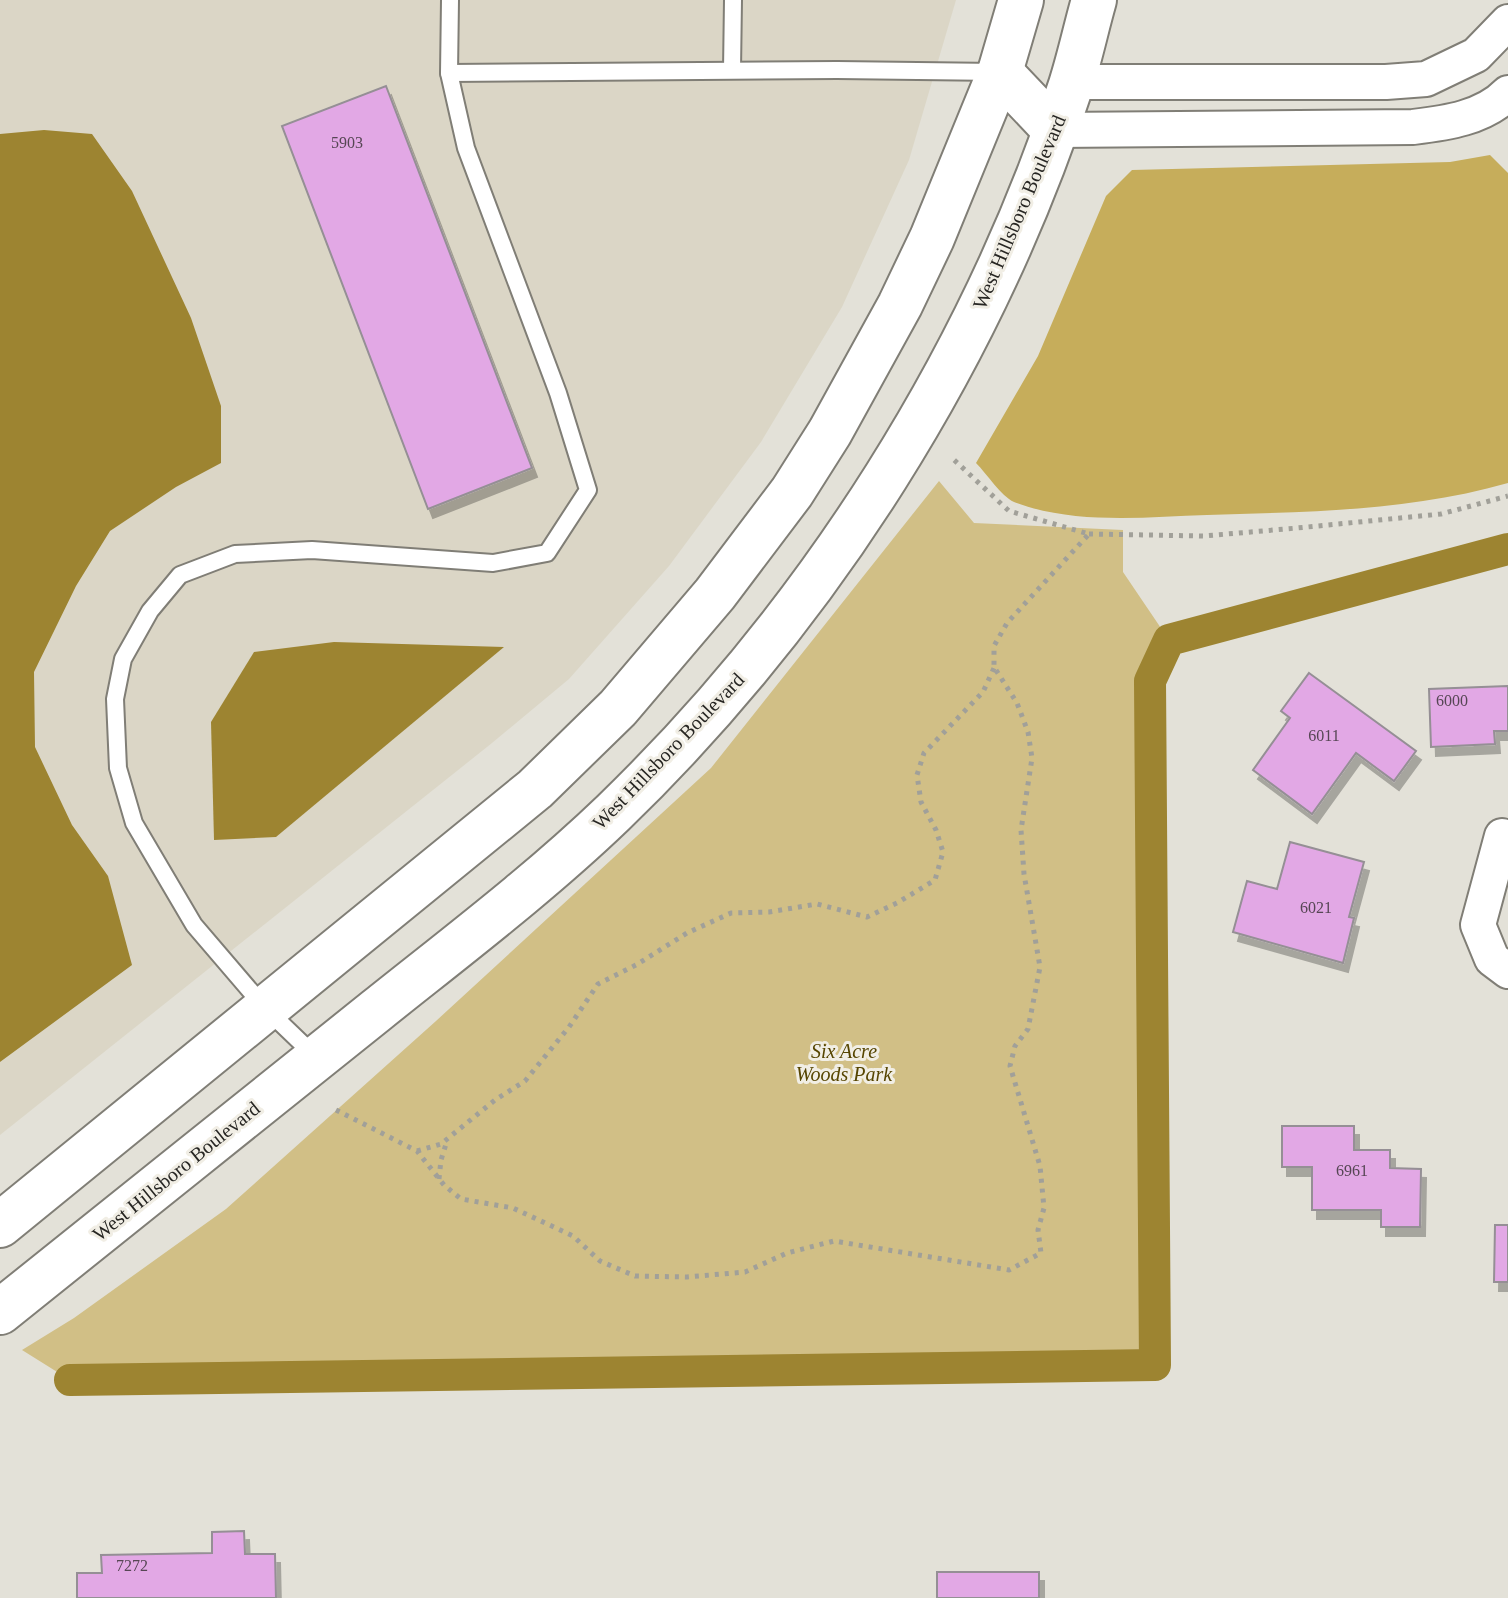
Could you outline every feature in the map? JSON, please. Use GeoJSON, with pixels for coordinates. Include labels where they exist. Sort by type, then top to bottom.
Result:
{"type":"FeatureCollection","features":[{"type":"Feature","properties":{"kind":"street"},"geometry":{"type":"LineString","coordinates":[[0,1225],[535,789],[618,708],[733,570],[792,492],[867,368],[932,238],[1000,72],[1021,0]]}},
{"type":"Feature","properties":{"kind":"street","name":"West Hillsboro Boulevard"},"geometry":{"type":"LineString","coordinates":[[0,1312],[517,898],[610,816],[696,727],[770,641],[859,515],[940,387],[1002,259],[1055,130],[1072,82],[1094,0]]}},
{"type":"Feature","properties":{"kind":"street"},"geometry":{"type":"LineString","coordinates":[[1495,0],[1508,10]]}},
{"type":"Feature","properties":{"kind":"street"},"geometry":{"type":"LineString","coordinates":[[1000,72],[1072,82],[1426,79],[1476,55],[1508,22]]}},
{"type":"Feature","properties":{"kind":"street"},"geometry":{"type":"LineString","coordinates":[[1000,72],[1055,130],[1413,127],[1450,122],[1497,104],[1508,93]]}},
{"type":"Feature","properties":{"kind":"street"},"geometry":{"type":"LineString","coordinates":[[1343,82],[1344,128]]}},
{"type":"Feature","properties":{"kind":"street"},"geometry":{"type":"LineString","coordinates":[[1500,965],[1478,925],[1502,836]]}},
{"type":"Feature","properties":{"kind":"lane"},"geometry":{"type":"LineString","coordinates":[[317,1059],[265,1008],[194,925],[134,823],[118,768],[115,699],[123,659],[150,611],[180,575],[235,554],[312,550],[493,563],[547,553],[588,490],[553,379],[466,148],[449,73],[450,0]]}},
{"type":"Feature","properties":{"kind":"lane"},"geometry":{"type":"LineString","coordinates":[[732,70],[733,0]]}},
{"type":"Feature","properties":{"kind":"lane"},"geometry":{"type":"LineString","coordinates":[[449,73],[732,70],[1000,72]]}},
{"type":"Feature","properties":{"kind":"path"},"geometry":{"type":"LineString","coordinates":[[952,458],[1009,511],[1089,534],[1204,536],[1297,528],[1441,514],[1508,496]]}},
{"type":"Feature","properties":{"kind":"path"},"geometry":{"type":"LineString","coordinates":[[417,1151],[447,1140],[495,1100],[525,1081],[569,1027],[598,984],[636,965],[687,933],[731,913],[769,912],[817,904],[867,917],[935,880],[943,852],[936,830],[921,802],[917,775],[924,753],[983,692],[994,667],[994,646],[1007,623],[1089,534]]}},
{"type":"Feature","properties":{"kind":"path"},"geometry":{"type":"LineString","coordinates":[[336,1110],[417,1151],[439,1179],[461,1199],[513,1208],[573,1236],[600,1261],[635,1276],[687,1277],[745,1272],[787,1253],[834,1241],[1009,1270],[1041,1253],[1038,1230],[1044,1208],[1040,1166],[1010,1066],[1015,1046],[1028,1029],[1040,967],[1024,874],[1021,830],[1032,758],[1028,732],[1017,703],[994,667]]}},
{"type":"Feature","properties":{"kind":"path"},"geometry":{"type":"LineString","coordinates":[[439,1179],[447,1140]]}},
{"type":"Feature","properties":{"kind":"shaded area"},"geometry":{"type":"Polygon","coordinates":[[[0,0],[956,0],[909,160],[842,307],[761,442],[669,566],[569,679],[0,1135],[0,0]]]}},
{"type":"Feature","properties":{"kind":"shaded area"},"geometry":{"type":"Polygon","coordinates":[[[44,130],[92,134],[132,191],[191,318],[221,406],[221,463],[176,487],[110,531],[76,586],[34,672],[35,747],[72,825],[108,876],[132,965],[0,1062],[0,134],[44,130]]]}},
{"type":"Feature","properties":{"kind":"shaded area"},"geometry":{"type":"Polygon","coordinates":[[[1490,155],[1508,173],[1508,483],[1397,505],[1283,513],[1110,518],[1061,514],[1014,502],[976,463],[1038,356],[1106,196],[1132,170],[1450,162],[1490,155]]]}},
{"type":"Feature","properties":{"kind":"shaded area"},"geometry":{"type":"Polygon","coordinates":[[[334,642],[504,647],[276,837],[214,840],[211,722],[254,652],[334,642]]]}},
{"type":"Feature","properties":{"kind":"green space","name":"Six Acre Woods Park"},"geometry":{"type":"Polygon","coordinates":[[[939,481],[974,523],[1123,530],[1123,572],[1169,640],[1150,681],[1155,1365],[70,1380],[22,1350],[74,1318],[226,1209],[711,768],[939,481]]]}},
{"type":"Feature","properties":{"kind":"building"},"geometry":{"type":"Polygon","coordinates":[[[386,86],[532,468],[428,509],[282,126],[386,86]]]}},
{"type":"Feature","properties":{"kind":"building"},"geometry":{"type":"Polygon","coordinates":[[[1309,673],[1416,751],[1394,781],[1356,753],[1312,814],[1253,770],[1290,718],[1281,711],[1309,673]]]}},
{"type":"Feature","properties":{"kind":"building"},"geometry":{"type":"Polygon","coordinates":[[[1508,686],[1508,731],[1494,731],[1495,744],[1431,747],[1429,689],[1508,686]]]}},
{"type":"Feature","properties":{"kind":"building"},"geometry":{"type":"Polygon","coordinates":[[[1290,842],[1364,862],[1349,917],[1354,918],[1343,963],[1233,932],[1247,881],[1277,889],[1290,842]]]}},
{"type":"Feature","properties":{"kind":"building"},"geometry":{"type":"Polygon","coordinates":[[[1282,1126],[1354,1126],[1354,1150],[1390,1150],[1390,1168],[1421,1169],[1420,1227],[1381,1227],[1381,1210],[1312,1210],[1312,1167],[1282,1167],[1282,1126]]]}},
{"type":"Feature","properties":{"kind":"building"},"geometry":{"type":"Polygon","coordinates":[[[1495,1225],[1508,1225],[1508,1282],[1494,1282],[1495,1225]]]}},
{"type":"Feature","properties":{"kind":"building"},"geometry":{"type":"Polygon","coordinates":[[[244,1531],[245,1554],[275,1554],[276,1598],[77,1598],[77,1573],[102,1573],[101,1555],[212,1553],[212,1532],[244,1531]]]}},
{"type":"Feature","properties":{"kind":"building"},"geometry":{"type":"Polygon","coordinates":[[[937,1572],[1039,1572],[1039,1598],[937,1598],[937,1572]]]}},
{"type":"Feature","properties":{"kind":"waterway"},"geometry":{"type":"LineString","coordinates":[[70,1380],[1155,1365],[1150,681],[1169,640],[1508,549]]}}]}
